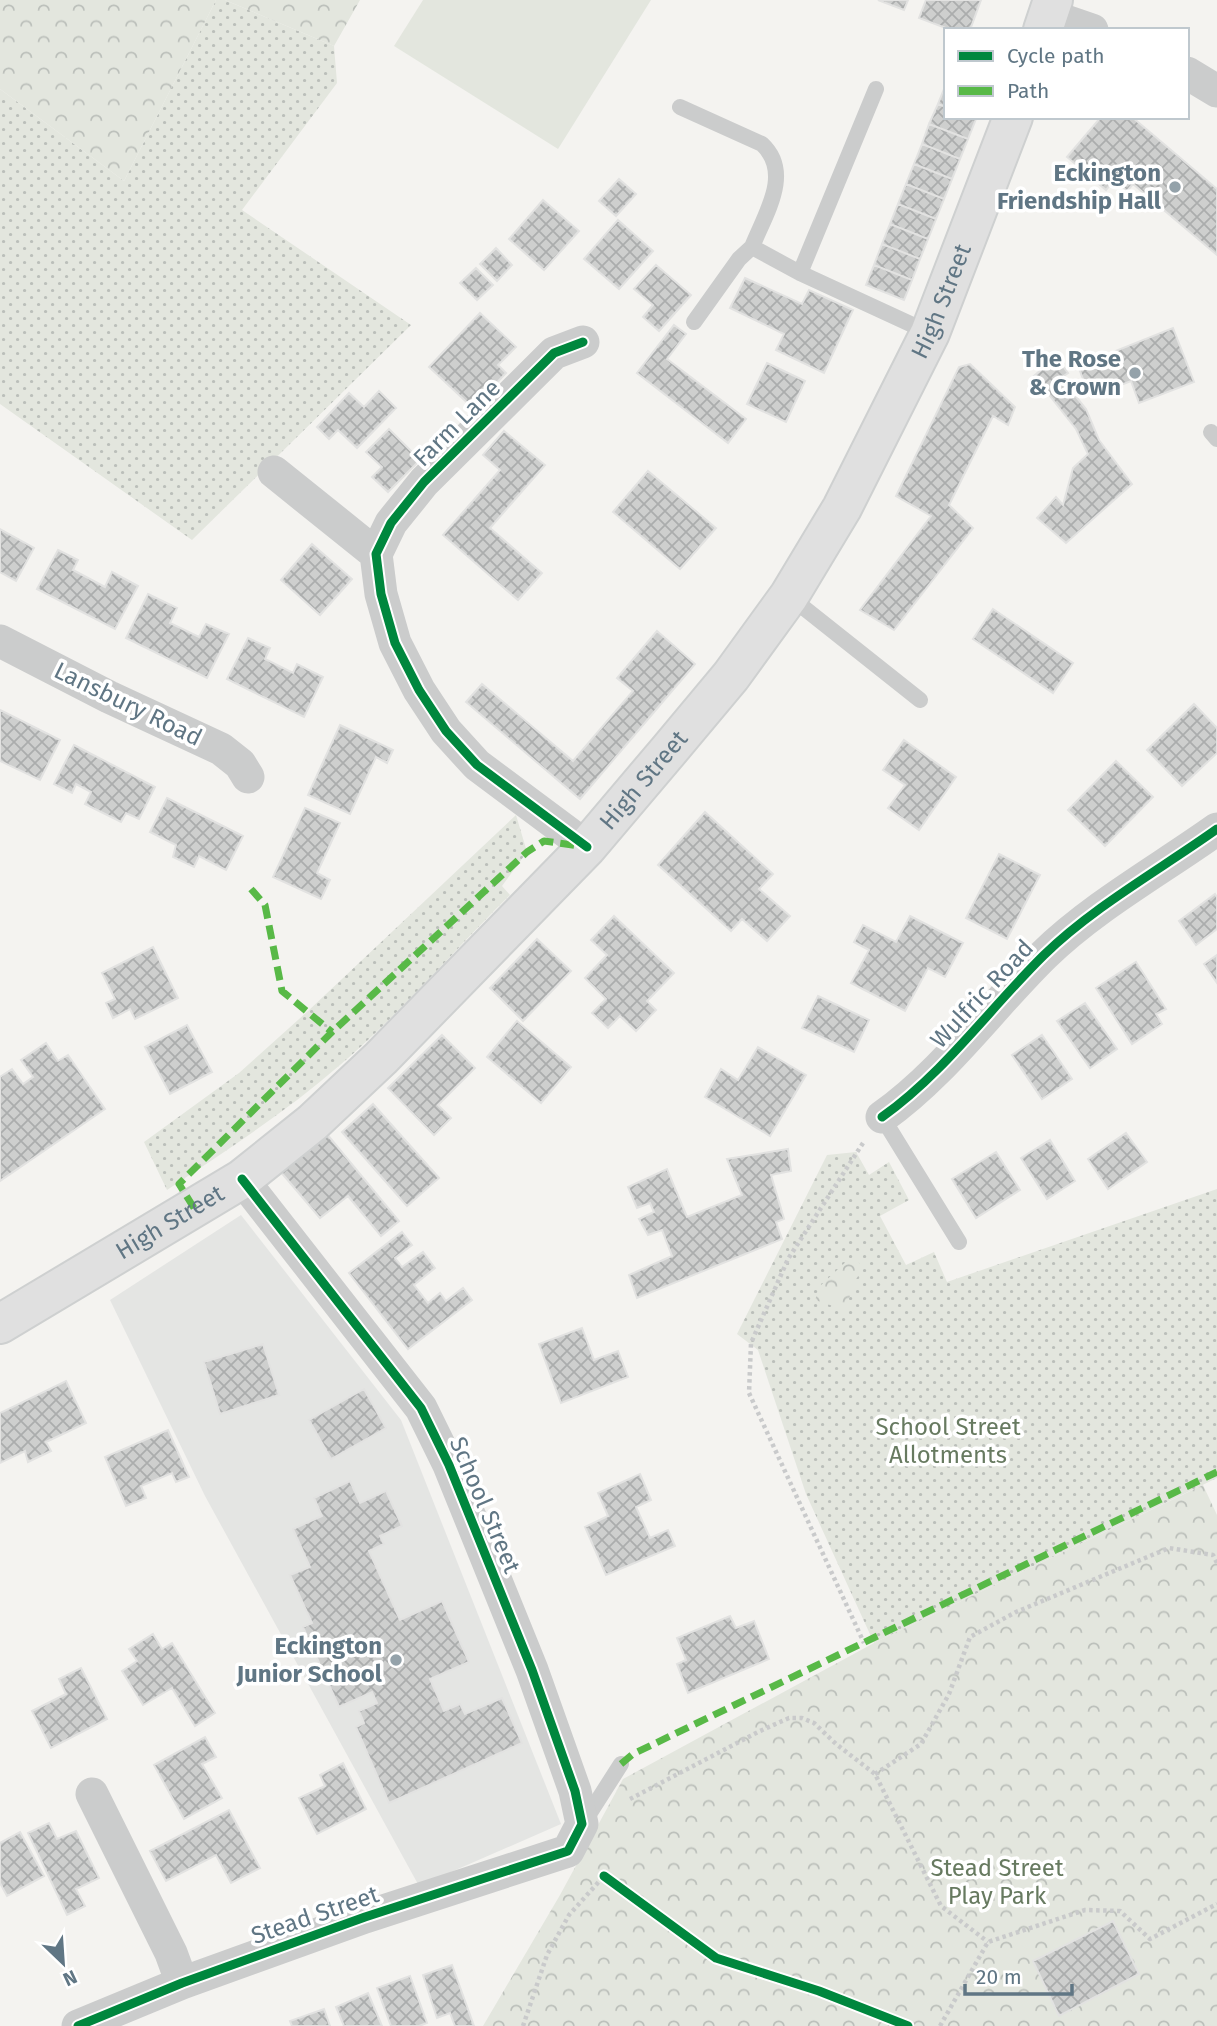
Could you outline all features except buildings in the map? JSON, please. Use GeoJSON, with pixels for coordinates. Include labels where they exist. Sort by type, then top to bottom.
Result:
{"type":"FeatureCollection","features":[{"type":"Feature","properties":{"kind":"main road","name":"High Street"},"geometry":{"type":"LineString","coordinates":[[0,1324],[242,1179],[312,1123],[381,1058],[587,847],[731,676],[789,596],[842,508],[930,333],[1012,119]]}},
{"type":"Feature","properties":{"kind":"street"},"geometry":{"type":"LineString","coordinates":[[1048,15],[1086,28]]}},
{"type":"Feature","properties":{"kind":"street"},"geometry":{"type":"LineString","coordinates":[[1189,74],[1217,91]]}},
{"type":"Feature","properties":{"kind":"street","name":"Farm Lane"},"geometry":{"type":"LineString","coordinates":[[376,554],[391,523],[424,482],[554,352],[583,342]]}},
{"type":"Feature","properties":{"kind":"street"},"geometry":{"type":"LineString","coordinates":[[274,472],[376,554],[382,594],[395,643],[419,690],[446,731],[477,765],[587,847]]}},
{"type":"Feature","properties":{"kind":"street","name":"Lansbury Road"},"geometry":{"type":"LineString","coordinates":[[0,641],[109,697],[221,749],[240,764],[248,777]]}},
{"type":"Feature","properties":{"kind":"street","name":"Wulfric Road"},"geometry":{"type":"LineString","coordinates":[[881,1117],[925,1083],[1046,953],[1108,903],[1217,829]]}},
{"type":"Feature","properties":{"kind":"street","name":"School Street"},"geometry":{"type":"LineString","coordinates":[[242,1179],[421,1408],[449,1465],[532,1670],[575,1791],[575,1838]]}},
{"type":"Feature","properties":{"kind":"street"},"geometry":{"type":"LineString","coordinates":[[92,1794],[171,1952],[183,1983]]}},
{"type":"Feature","properties":{"kind":"street","name":"Stead Street"},"geometry":{"type":"LineString","coordinates":[[78,2026],[183,1983],[575,1838]]}},
{"type":"Feature","properties":{"kind":"lane"},"geometry":{"type":"LineString","coordinates":[[800,273],[876,89]]}},
{"type":"Feature","properties":{"kind":"lane"},"geometry":{"type":"LineString","coordinates":[[680,107],[762,144],[771,153],[775,163],[777,185],[752,247],[739,259],[694,322]]}},
{"type":"Feature","properties":{"kind":"lane"},"geometry":{"type":"LineString","coordinates":[[752,247],[800,273],[930,333]]}},
{"type":"Feature","properties":{"kind":"lane"},"geometry":{"type":"LineString","coordinates":[[789,596],[919,701]]}},
{"type":"Feature","properties":{"kind":"lane"},"geometry":{"type":"LineString","coordinates":[[881,1117],[959,1242]]}},
{"type":"Feature","properties":{"kind":"lane"},"geometry":{"type":"LineString","coordinates":[[575,1838],[621,1764]]}},
{"type":"Feature","properties":{"kind":"path"},"geometry":{"type":"LineString","coordinates":[[864,1643],[749,1393],[751,1343],[788,1259],[881,1117]]}},
{"type":"Feature","properties":{"kind":"path"},"geometry":{"type":"LineString","coordinates":[[876,1774],[921,1744],[948,1694],[970,1637],[1016,1612],[1169,1548],[1213,1555],[1217,1563]]}},
{"type":"Feature","properties":{"kind":"path"},"geometry":{"type":"LineString","coordinates":[[575,1838],[760,1731],[789,1718],[802,1718],[814,1723],[836,1744],[876,1774],[941,1906],[988,1942]]}},
{"type":"Feature","properties":{"kind":"path"},"geometry":{"type":"LineString","coordinates":[[523,2026],[547,1955],[569,1915],[604,1876]]}},
{"type":"Feature","properties":{"kind":"path"},"geometry":{"type":"LineString","coordinates":[[940,2026],[988,1942],[1085,1910],[1120,1911],[1150,1939],[1217,1904]]}},
{"type":"Feature","properties":{"kind":"shaded area","name":"Eckington Junior School"},"geometry":{"type":"Polygon","coordinates":[[[241,1215],[401,1420],[561,1824],[419,1886],[205,1496],[110,1300],[241,1215]]]}},
{"type":"Feature","properties":{"kind":"green space"},"geometry":{"type":"Polygon","coordinates":[[[0,0],[216,0],[124,181],[0,89],[0,0]]]}},
{"type":"Feature","properties":{"kind":"green space"},"geometry":{"type":"Polygon","coordinates":[[[216,0],[225,0],[334,46],[337,83],[242,210],[411,325],[192,540],[0,404],[0,89],[124,181],[216,0]]]}},
{"type":"Feature","properties":{"kind":"green space"},"geometry":{"type":"Polygon","coordinates":[[[225,0],[360,0],[334,46],[225,0]]]}},
{"type":"Feature","properties":{"kind":"green space"},"geometry":{"type":"Polygon","coordinates":[[[423,0],[651,0],[558,149],[394,46],[423,0]]]}},
{"type":"Feature","properties":{"kind":"green space"},"geometry":{"type":"Polygon","coordinates":[[[516,815],[527,852],[502,886],[510,895],[406,1003],[340,1065],[277,1115],[167,1190],[144,1142],[239,1073],[516,815]]]}},
{"type":"Feature","properties":{"kind":"green space","name":"School Street Allotments"},"geometry":{"type":"Polygon","coordinates":[[[856,1152],[869,1175],[889,1162],[909,1200],[880,1216],[906,1265],[934,1252],[947,1282],[1217,1189],[1217,1478],[874,1643],[806,1494],[758,1350],[737,1334],[827,1155],[856,1152]]]}},
{"type":"Feature","properties":{"kind":"green space"},"geometry":{"type":"Polygon","coordinates":[[[850,1258],[858,1260],[862,1271],[856,1279],[845,1310],[815,1300],[820,1286],[850,1258]]]}},
{"type":"Feature","properties":{"kind":"green space","name":"Stead Street Play Park"},"geometry":{"type":"Polygon","coordinates":[[[1203,1485],[1217,1515],[1217,2026],[483,2026],[560,1895],[623,1779],[874,1643],[1203,1485]]]}},
{"type":"Feature","properties":{"kind":"marked path"},"geometry":{"type":"LineString","coordinates":[[194,1208],[179,1184],[332,1032],[527,852],[544,841],[580,846]]}},
{"type":"Feature","properties":{"kind":"marked path"},"geometry":{"type":"LineString","coordinates":[[251,889],[265,905],[282,991],[332,1032]]}},
{"type":"Feature","properties":{"kind":"marked path"},"geometry":{"type":"LineString","coordinates":[[621,1764],[633,1754],[1217,1472]]}},
{"type":"Feature","properties":{"kind":"cycle path"},"geometry":{"type":"LineString","coordinates":[[583,342],[554,353],[424,482],[391,523],[376,554],[381,594],[395,643],[419,690],[446,731],[477,765],[587,847]]}},
{"type":"Feature","properties":{"kind":"cycle path"},"geometry":{"type":"LineString","coordinates":[[882,1117],[926,1081],[1063,937],[1217,829]]}},
{"type":"Feature","properties":{"kind":"cycle path"},"geometry":{"type":"LineString","coordinates":[[78,2026],[182,1983],[365,1917],[568,1851],[582,1824],[575,1791],[532,1670],[449,1465],[421,1408],[242,1179]]}},
{"type":"Feature","properties":{"kind":"cycle path"},"geometry":{"type":"LineString","coordinates":[[604,1876],[716,1958],[819,1991],[908,2026]]}},
{"type":"Feature","properties":{"kind":"place","name":"Eckington Friendship Hall"},"geometry":{"type":"Point","coordinates":[1175,187]}},
{"type":"Feature","properties":{"kind":"place","name":"The Rose & Crown"},"geometry":{"type":"Point","coordinates":[1135,373]}},
{"type":"Feature","properties":{"kind":"place","name":"Eckington Junior School"},"geometry":{"type":"Point","coordinates":[396,1660]}}]}
